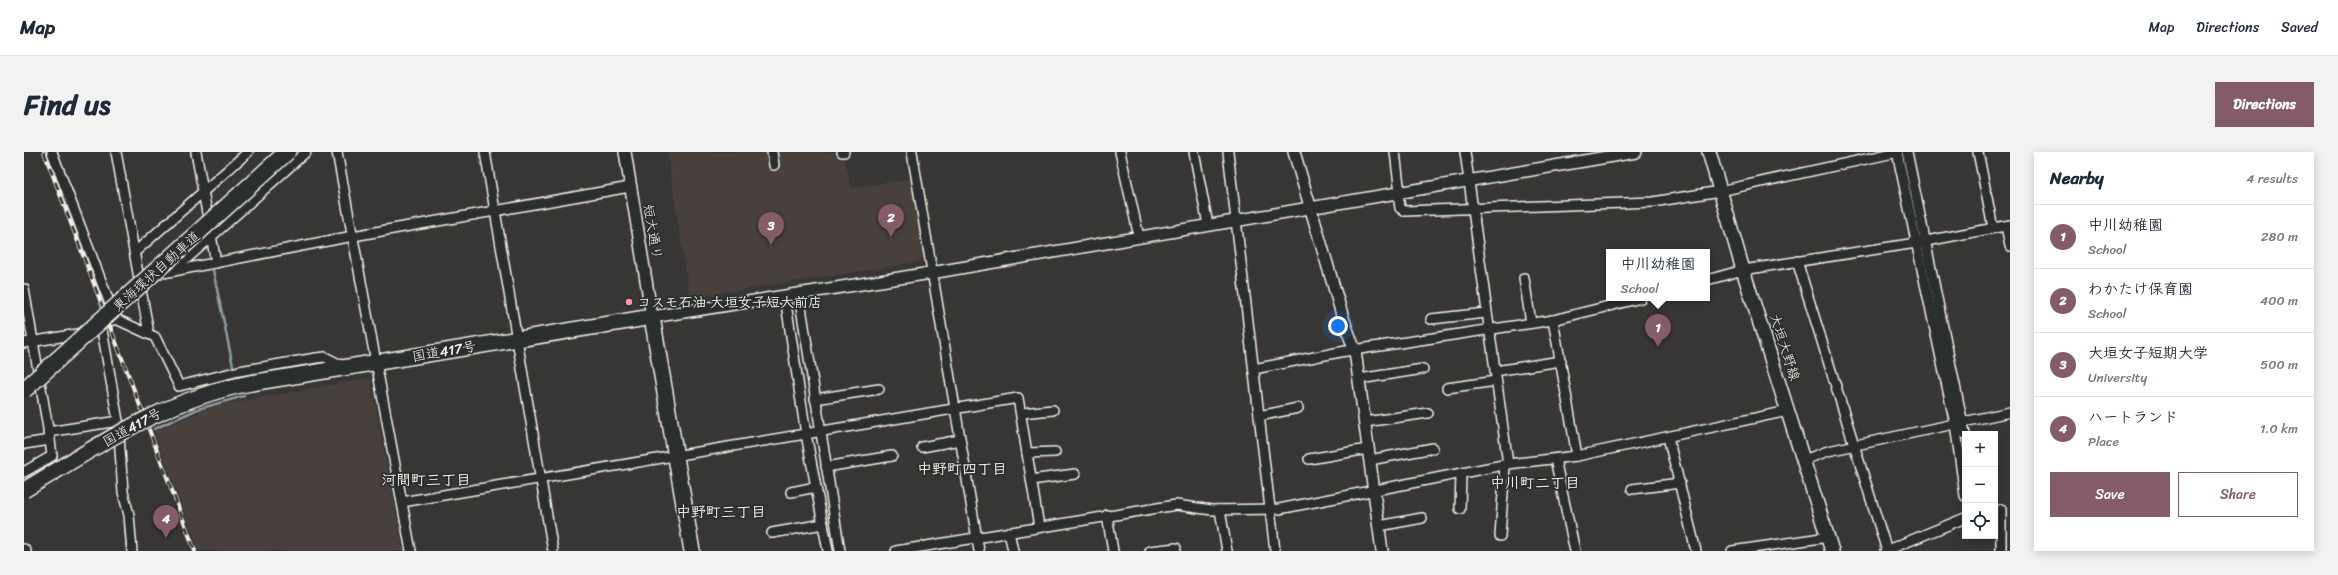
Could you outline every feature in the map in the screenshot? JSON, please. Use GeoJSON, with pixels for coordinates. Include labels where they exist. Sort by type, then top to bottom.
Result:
{"type":"FeatureCollection","features":[{"type":"Feature","properties":{"kind":"highway","name":"東海環状自動車道"},"geometry":{"type":"LineString","coordinates":[[24,390],[288,152]]}},
{"type":"Feature","properties":{"kind":"highway","name":"国道417号"},"geometry":{"type":"LineString","coordinates":[[24,490],[136,423],[173,405],[223,388],[250,382],[652,317]]}},
{"type":"Feature","properties":{"kind":"highway"},"geometry":{"type":"LineString","coordinates":[[652,317],[692,551]]}},
{"type":"Feature","properties":{"kind":"main road","name":"大垣大野線"},"geometry":{"type":"LineString","coordinates":[[1709,152],[1743,270],[1832,551]]}},
{"type":"Feature","properties":{"kind":"street"},"geometry":{"type":"LineString","coordinates":[[52,152],[116,319]]}},
{"type":"Feature","properties":{"kind":"street"},"geometry":{"type":"LineString","coordinates":[[116,152],[140,277],[148,328],[145,330]]}},
{"type":"Feature","properties":{"kind":"street"},"geometry":{"type":"LineString","coordinates":[[196,152],[216,263]]}},
{"type":"Feature","properties":{"kind":"street"},"geometry":{"type":"LineString","coordinates":[[135,252],[248,152]]}},
{"type":"Feature","properties":{"kind":"street"},"geometry":{"type":"LineString","coordinates":[[173,271],[306,152]]}},
{"type":"Feature","properties":{"kind":"street"},"geometry":{"type":"LineString","coordinates":[[337,152],[411,551]]}},
{"type":"Feature","properties":{"kind":"street"},"geometry":{"type":"LineString","coordinates":[[485,152],[518,338],[553,551]]}},
{"type":"Feature","properties":{"kind":"street","name":"短大通り"},"geometry":{"type":"LineString","coordinates":[[624,152],[652,317]]}},
{"type":"Feature","properties":{"kind":"street"},"geometry":{"type":"LineString","coordinates":[[772,152],[774,165]]}},
{"type":"Feature","properties":{"kind":"street"},"geometry":{"type":"LineString","coordinates":[[912,152],[928,239],[931,272],[979,551]]}},
{"type":"Feature","properties":{"kind":"street"},"geometry":{"type":"LineString","coordinates":[[1120,152],[1139,237]]}},
{"type":"Feature","properties":{"kind":"street"},"geometry":{"type":"LineString","coordinates":[[1194,152],[1208,225]]}},
{"type":"Feature","properties":{"kind":"street"},"geometry":{"type":"LineString","coordinates":[[1228,152],[1275,551]]}},
{"type":"Feature","properties":{"kind":"street"},"geometry":{"type":"LineString","coordinates":[[1294,152],[1343,318],[1355,351],[1382,551]]}},
{"type":"Feature","properties":{"kind":"street"},"geometry":{"type":"LineString","coordinates":[[1395,152],[1400,208],[1404,211],[1653,202],[1720,191],[1898,152],[1916,243],[1959,423],[1963,431]]}},
{"type":"Feature","properties":{"kind":"street"},"geometry":{"type":"LineString","coordinates":[[1465,152],[1488,329],[1495,371],[1506,464],[1500,536]]}},
{"type":"Feature","properties":{"kind":"street"},"geometry":{"type":"LineString","coordinates":[[652,317],[791,296],[1636,152]]}},
{"type":"Feature","properties":{"kind":"street"},"geometry":{"type":"LineString","coordinates":[[1907,152],[1926,241],[1959,423],[1963,467]]}},
{"type":"Feature","properties":{"kind":"street"},"geometry":{"type":"LineString","coordinates":[[1978,152],[1993,228]]}},
{"type":"Feature","properties":{"kind":"street"},"geometry":{"type":"LineString","coordinates":[[140,277],[353,236],[630,187]]}},
{"type":"Feature","properties":{"kind":"street"},"geometry":{"type":"LineString","coordinates":[[1710,279],[1743,270],[1916,243],[2008,225],[2010,246]]}},
{"type":"Feature","properties":{"kind":"street"},"geometry":{"type":"LineString","coordinates":[[1797,261],[1886,551],[1962,519]]}},
{"type":"Feature","properties":{"kind":"street"},"geometry":{"type":"LineString","coordinates":[[1524,278],[1531,323]]}},
{"type":"Feature","properties":{"kind":"street"},"geometry":{"type":"LineString","coordinates":[[24,289],[29,342],[52,456],[24,472]]}},
{"type":"Feature","properties":{"kind":"street"},"geometry":{"type":"LineString","coordinates":[[791,296],[815,399],[813,432],[826,467],[840,551]]}},
{"type":"Feature","properties":{"kind":"street"},"geometry":{"type":"LineString","coordinates":[[791,296],[813,432],[816,487],[828,551]]}},
{"type":"Feature","properties":{"kind":"street"},"geometry":{"type":"LineString","coordinates":[[1254,369],[1488,329],[1553,320],[1628,301]]}},
{"type":"Feature","properties":{"kind":"street"},"geometry":{"type":"LineString","coordinates":[[1431,319],[1486,313]]}},
{"type":"Feature","properties":{"kind":"street"},"geometry":{"type":"LineString","coordinates":[[132,551],[129,515],[123,492],[118,421],[112,376],[101,324],[116,319],[145,330],[155,337],[179,386],[231,373],[316,358],[326,357],[345,367]]}},
{"type":"Feature","properties":{"kind":"street"},"geometry":{"type":"LineString","coordinates":[[1553,320],[1577,456]]}},
{"type":"Feature","properties":{"kind":"street"},"geometry":{"type":"LineString","coordinates":[[29,342],[102,330]]}},
{"type":"Feature","properties":{"kind":"street"},"geometry":{"type":"LineString","coordinates":[[1495,371],[1561,361]]}},
{"type":"Feature","properties":{"kind":"street"},"geometry":{"type":"LineString","coordinates":[[1359,379],[1423,369]]}},
{"type":"Feature","properties":{"kind":"street"},"geometry":{"type":"LineString","coordinates":[[1447,388],[1496,381]]}},
{"type":"Feature","properties":{"kind":"street"},"geometry":{"type":"LineString","coordinates":[[815,399],[879,389]]}},
{"type":"Feature","properties":{"kind":"street"},"geometry":{"type":"LineString","coordinates":[[402,502],[1018,398],[1039,526]]}},
{"type":"Feature","properties":{"kind":"street"},"geometry":{"type":"LineString","coordinates":[[1259,416],[1298,408]]}},
{"type":"Feature","properties":{"kind":"street"},"geometry":{"type":"LineString","coordinates":[[1021,413],[1053,410]]}},
{"type":"Feature","properties":{"kind":"street"},"geometry":{"type":"LineString","coordinates":[[896,551],[1039,526],[1176,505],[1198,509],[1220,510],[1270,509],[1374,491],[1506,464],[1555,460],[1577,456],[1788,411]]}},
{"type":"Feature","properties":{"kind":"street"},"geometry":{"type":"LineString","coordinates":[[1804,460],[1828,451],[2010,412]]}},
{"type":"Feature","properties":{"kind":"street"},"geometry":{"type":"LineString","coordinates":[[1365,422],[1428,413]]}},
{"type":"Feature","properties":{"kind":"street"},"geometry":{"type":"LineString","coordinates":[[24,444],[49,436],[118,421]]}},
{"type":"Feature","properties":{"kind":"street"},"geometry":{"type":"LineString","coordinates":[[1668,437],[1696,551]]}},
{"type":"Feature","properties":{"kind":"street"},"geometry":{"type":"LineString","coordinates":[[922,447],[960,440]]}},
{"type":"Feature","properties":{"kind":"street"},"geometry":{"type":"LineString","coordinates":[[1309,459],[1433,448]]}},
{"type":"Feature","properties":{"kind":"street"},"geometry":{"type":"LineString","coordinates":[[1027,453],[1055,452]]}},
{"type":"Feature","properties":{"kind":"street"},"geometry":{"type":"LineString","coordinates":[[826,467],[892,456]]}},
{"type":"Feature","properties":{"kind":"street"},"geometry":{"type":"LineString","coordinates":[[1555,460],[1576,551]]}},
{"type":"Feature","properties":{"kind":"street"},"geometry":{"type":"LineString","coordinates":[[1031,480],[1075,474]]}},
{"type":"Feature","properties":{"kind":"street"},"geometry":{"type":"LineString","coordinates":[[1460,509],[1461,474]]}},
{"type":"Feature","properties":{"kind":"street"},"geometry":{"type":"LineString","coordinates":[[1632,489],[1680,483]]}},
{"type":"Feature","properties":{"kind":"street"},"geometry":{"type":"LineString","coordinates":[[792,492],[816,487]]}},
{"type":"Feature","properties":{"kind":"street"},"geometry":{"type":"LineString","coordinates":[[2001,551],[2002,509]]}},
{"type":"Feature","properties":{"kind":"street"},"geometry":{"type":"LineString","coordinates":[[1220,510],[1228,551]]}},
{"type":"Feature","properties":{"kind":"street"},"geometry":{"type":"LineString","coordinates":[[1107,515],[1113,551]]}},
{"type":"Feature","properties":{"kind":"street"},"geometry":{"type":"LineString","coordinates":[[1379,526],[1422,518]]}},
{"type":"Feature","properties":{"kind":"street"},"geometry":{"type":"LineString","coordinates":[[772,533],[823,524]]}},
{"type":"Feature","properties":{"kind":"street"},"geometry":{"type":"LineString","coordinates":[[1009,532],[1013,551]]}},
{"type":"Feature","properties":{"kind":"street"},"geometry":{"type":"LineString","coordinates":[[1732,551],[1828,537]]}},
{"type":"Feature","properties":{"kind":"street"},"geometry":{"type":"LineString","coordinates":[[1150,551],[1176,548]]}},
{"type":"Feature","properties":{"kind":"shaded area"},"geometry":{"type":"Polygon","coordinates":[[[667,152],[838,152],[839,156],[844,155],[851,188],[913,178],[925,255],[919,262],[690,298],[667,152]]]}},
{"type":"Feature","properties":{"kind":"shaded area"},"geometry":{"type":"Polygon","coordinates":[[[370,378],[404,551],[199,551],[154,432],[201,411],[224,404],[370,378]]]}},
{"type":"Feature","properties":{"kind":"waterway"},"geometry":{"type":"LineString","coordinates":[[191,152],[195,171]]}},
{"type":"Feature","properties":{"kind":"waterway"},"geometry":{"type":"LineString","coordinates":[[213,270],[233,366]]}},
{"type":"Feature","properties":{"kind":"waterway"},"geometry":{"type":"LineString","coordinates":[[154,429],[198,409],[244,396]]}},
{"type":"Feature","properties":{"kind":"waterway"},"geometry":{"type":"LineString","coordinates":[[125,524],[127,551]]}},
{"type":"Feature","properties":{"kind":"railway"},"geometry":{"type":"LineString","coordinates":[[44,152],[195,551]]}},
{"type":"Feature","properties":{"kind":"place","name":"わかたけ保育園"},"geometry":{"type":"Point","coordinates":[891,237]}},
{"type":"Feature","properties":{"kind":"place","name":"大垣女子短期大学"},"geometry":{"type":"Point","coordinates":[771,245]}},
{"type":"Feature","properties":{"kind":"place","name":"コスモ石油 大垣女子短大前店"},"geometry":{"type":"Point","coordinates":[629,302]}},
{"type":"Feature","properties":{"kind":"place","name":"中川幼稚園"},"geometry":{"type":"Point","coordinates":[1658,347]}},
{"type":"Feature","properties":{"kind":"place","name":"ハートランド"},"geometry":{"type":"Point","coordinates":[166,538]}},
{"type":"Feature","properties":{"kind":"district","name":"中野町四丁目"},"geometry":{"type":"Point","coordinates":[962,469]}},
{"type":"Feature","properties":{"kind":"district","name":"河間町三丁目"},"geometry":{"type":"Point","coordinates":[426,480]}},
{"type":"Feature","properties":{"kind":"district","name":"中川町二丁目"},"geometry":{"type":"Point","coordinates":[1535,483]}},
{"type":"Feature","properties":{"kind":"district","name":"中野町三丁目"},"geometry":{"type":"Point","coordinates":[721,512]}}]}
